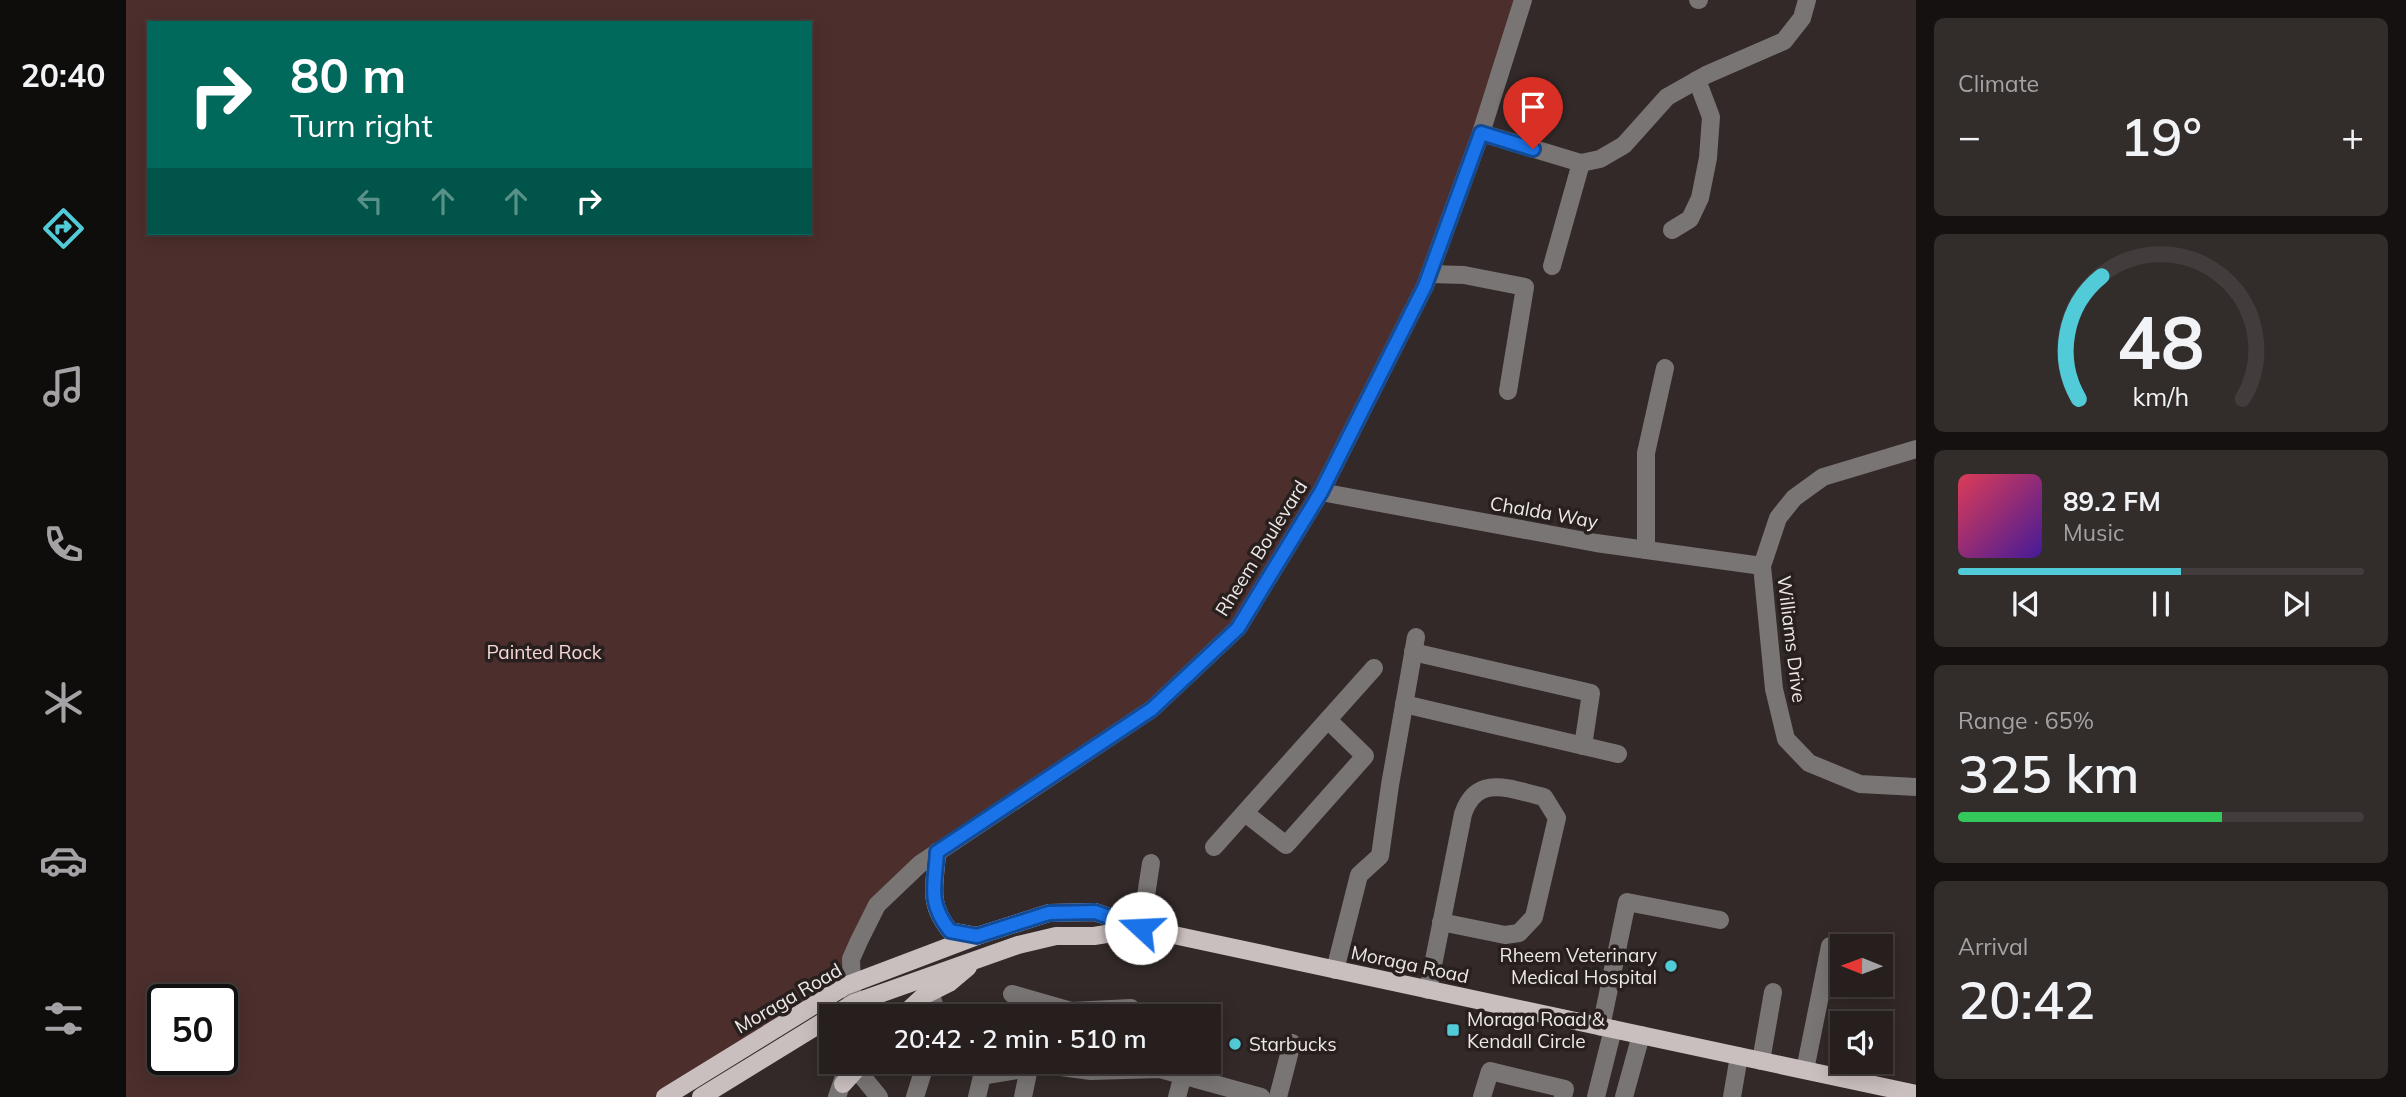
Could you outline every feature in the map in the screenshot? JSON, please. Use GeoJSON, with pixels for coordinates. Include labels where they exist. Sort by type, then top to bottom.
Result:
{"type":"FeatureCollection","features":[{"type":"Feature","properties":{"kind":"main road"},"geometry":{"type":"LineString","coordinates":[[937,852],[933,895],[937,915],[950,931],[977,936]]}},
{"type":"Feature","properties":{"kind":"main road","name":"Moraga Road"},"geometry":{"type":"LineString","coordinates":[[665,1097],[850,984],[977,936],[1049,913],[1095,912],[1141,928],[1916,1094]]}},
{"type":"Feature","properties":{"kind":"main road","name":"Moraga Road"},"geometry":{"type":"LineString","coordinates":[[868,1004],[1018,945],[1056,936],[1094,936],[1141,928]]}},
{"type":"Feature","properties":{"kind":"main road"},"geometry":{"type":"LineString","coordinates":[[916,1004],[979,959]]}},
{"type":"Feature","properties":{"kind":"main road","name":"Moraga Road"},"geometry":{"type":"LineString","coordinates":[[701,1097],[819,1024]]}},
{"type":"Feature","properties":{"kind":"main road"},"geometry":{"type":"LineString","coordinates":[[840,1091],[850,1074]]}},
{"type":"Feature","properties":{"kind":"street","name":"Rheem Boulevard"},"geometry":{"type":"LineString","coordinates":[[852,1004],[851,959],[877,905],[911,871],[1152,709],[1238,628],[1321,492],[1430,274],[1481,133],[1523,0]]}},
{"type":"Feature","properties":{"kind":"street"},"geometry":{"type":"LineString","coordinates":[[1481,133],[1581,163],[1600,159],[1624,145],[1667,97],[1697,80],[1784,41],[1802,18],[1807,1]]}},
{"type":"Feature","properties":{"kind":"street"},"geometry":{"type":"LineString","coordinates":[[1672,230],[1690,219],[1700,198],[1708,158],[1711,117],[1697,80]]}},
{"type":"Feature","properties":{"kind":"street"},"geometry":{"type":"LineString","coordinates":[[1552,266],[1581,163]]}},
{"type":"Feature","properties":{"kind":"street"},"geometry":{"type":"LineString","coordinates":[[1430,274],[1464,275],[1525,287],[1508,391]]}},
{"type":"Feature","properties":{"kind":"street"},"geometry":{"type":"LineString","coordinates":[[1646,550],[1646,453],[1665,368]]}},
{"type":"Feature","properties":{"kind":"street","name":"Williams Drive"},"geometry":{"type":"LineString","coordinates":[[1916,449],[1823,477],[1794,498],[1779,518],[1762,566],[1774,688],[1786,739],[1809,763],[1860,784],[1916,786]]}},
{"type":"Feature","properties":{"kind":"street","name":"Chalda Way"},"geometry":{"type":"LineString","coordinates":[[1321,492],[1646,550],[1762,566]]}},
{"type":"Feature","properties":{"kind":"street"},"geometry":{"type":"LineString","coordinates":[[1335,970],[1359,874],[1380,856],[1415,645],[1591,694],[1583,746]]}},
{"type":"Feature","properties":{"kind":"street"},"geometry":{"type":"LineString","coordinates":[[1214,848],[1374,668]]}},
{"type":"Feature","properties":{"kind":"street"},"geometry":{"type":"LineString","coordinates":[[1404,705],[1618,754]]}},
{"type":"Feature","properties":{"kind":"street"},"geometry":{"type":"LineString","coordinates":[[1328,720],[1365,757],[1394,762]]}},
{"type":"Feature","properties":{"kind":"street"},"geometry":{"type":"LineString","coordinates":[[1245,813],[1286,845],[1365,757]]}},
{"type":"Feature","properties":{"kind":"street"},"geometry":{"type":"LineString","coordinates":[[1428,990],[1441,922],[1468,799],[1477,791],[1491,786],[1544,796],[1557,818],[1534,917],[1519,933],[1505,935],[1441,922]]}},
{"type":"Feature","properties":{"kind":"street"},"geometry":{"type":"LineString","coordinates":[[1141,928],[1151,863]]}},
{"type":"Feature","properties":{"kind":"street"},"geometry":{"type":"LineString","coordinates":[[1596,1097],[1627,902],[1720,920]]}},
{"type":"Feature","properties":{"kind":"street"},"geometry":{"type":"LineString","coordinates":[[1805,1070],[1830,946]]}},
{"type":"Feature","properties":{"kind":"street"},"geometry":{"type":"LineString","coordinates":[[930,992],[934,1004]]}},
{"type":"Feature","properties":{"kind":"street"},"geometry":{"type":"LineString","coordinates":[[1762,1061],[1773,992]]}},
{"type":"Feature","properties":{"kind":"street"},"geometry":{"type":"LineString","coordinates":[[1013,994],[1042,1004]]}},
{"type":"Feature","properties":{"kind":"street"},"geometry":{"type":"LineString","coordinates":[[1623,1097],[1641,1035]]}},
{"type":"Feature","properties":{"kind":"street"},"geometry":{"type":"LineString","coordinates":[[1278,1097],[1292,1043]]}},
{"type":"Feature","properties":{"kind":"street"},"geometry":{"type":"LineString","coordinates":[[1732,1097],[1739,1056]]}},
{"type":"Feature","properties":{"kind":"street"},"geometry":{"type":"LineString","coordinates":[[1482,1097],[1490,1071],[1565,1089],[1563,1097]]}},
{"type":"Feature","properties":{"kind":"street"},"geometry":{"type":"LineString","coordinates":[[862,1074],[879,1097]]}},
{"type":"Feature","properties":{"kind":"street"},"geometry":{"type":"LineString","coordinates":[[915,1097],[922,1074]]}},
{"type":"Feature","properties":{"kind":"street"},"geometry":{"type":"LineString","coordinates":[[977,1097],[982,1076],[994,1074]]}},
{"type":"Feature","properties":{"kind":"street"},"geometry":{"type":"LineString","coordinates":[[1023,1097],[1028,1074]]}},
{"type":"Feature","properties":{"kind":"street"},"geometry":{"type":"LineString","coordinates":[[1179,1074],[1223,1092],[1261,1097]]}},
{"type":"Feature","properties":{"kind":"street"},"geometry":{"type":"LineString","coordinates":[[1177,1097],[1183,1075]]}},
{"type":"Feature","properties":{"kind":"green space","name":"Painted Rock"},"geometry":{"type":"Polygon","coordinates":[[[126,0],[1523,0],[1430,274],[1238,628],[1152,709],[877,905],[850,984],[665,1097],[126,1097],[126,0]]]}},
{"type":"Feature","properties":{"kind":"place","name":"Rheem Veterinary Medical Hospital"},"geometry":{"type":"Point","coordinates":[1671,966]}},
{"type":"Feature","properties":{"kind":"place","name":"Moraga Road & Kendall Circle"},"geometry":{"type":"Point","coordinates":[1453,1030]}},
{"type":"Feature","properties":{"kind":"place","name":"Starbucks"},"geometry":{"type":"Point","coordinates":[1235,1044]}},
{"type":"Feature","properties":{"kind":"route"},"geometry":{"type":"LineString","coordinates":[[1141,928],[1095,912],[1049,913],[977,936],[950,931],[937,915],[933,895],[937,852],[1152,709],[1238,628],[1321,492],[1425,286],[1481,133],[1533,149]]}}]}
